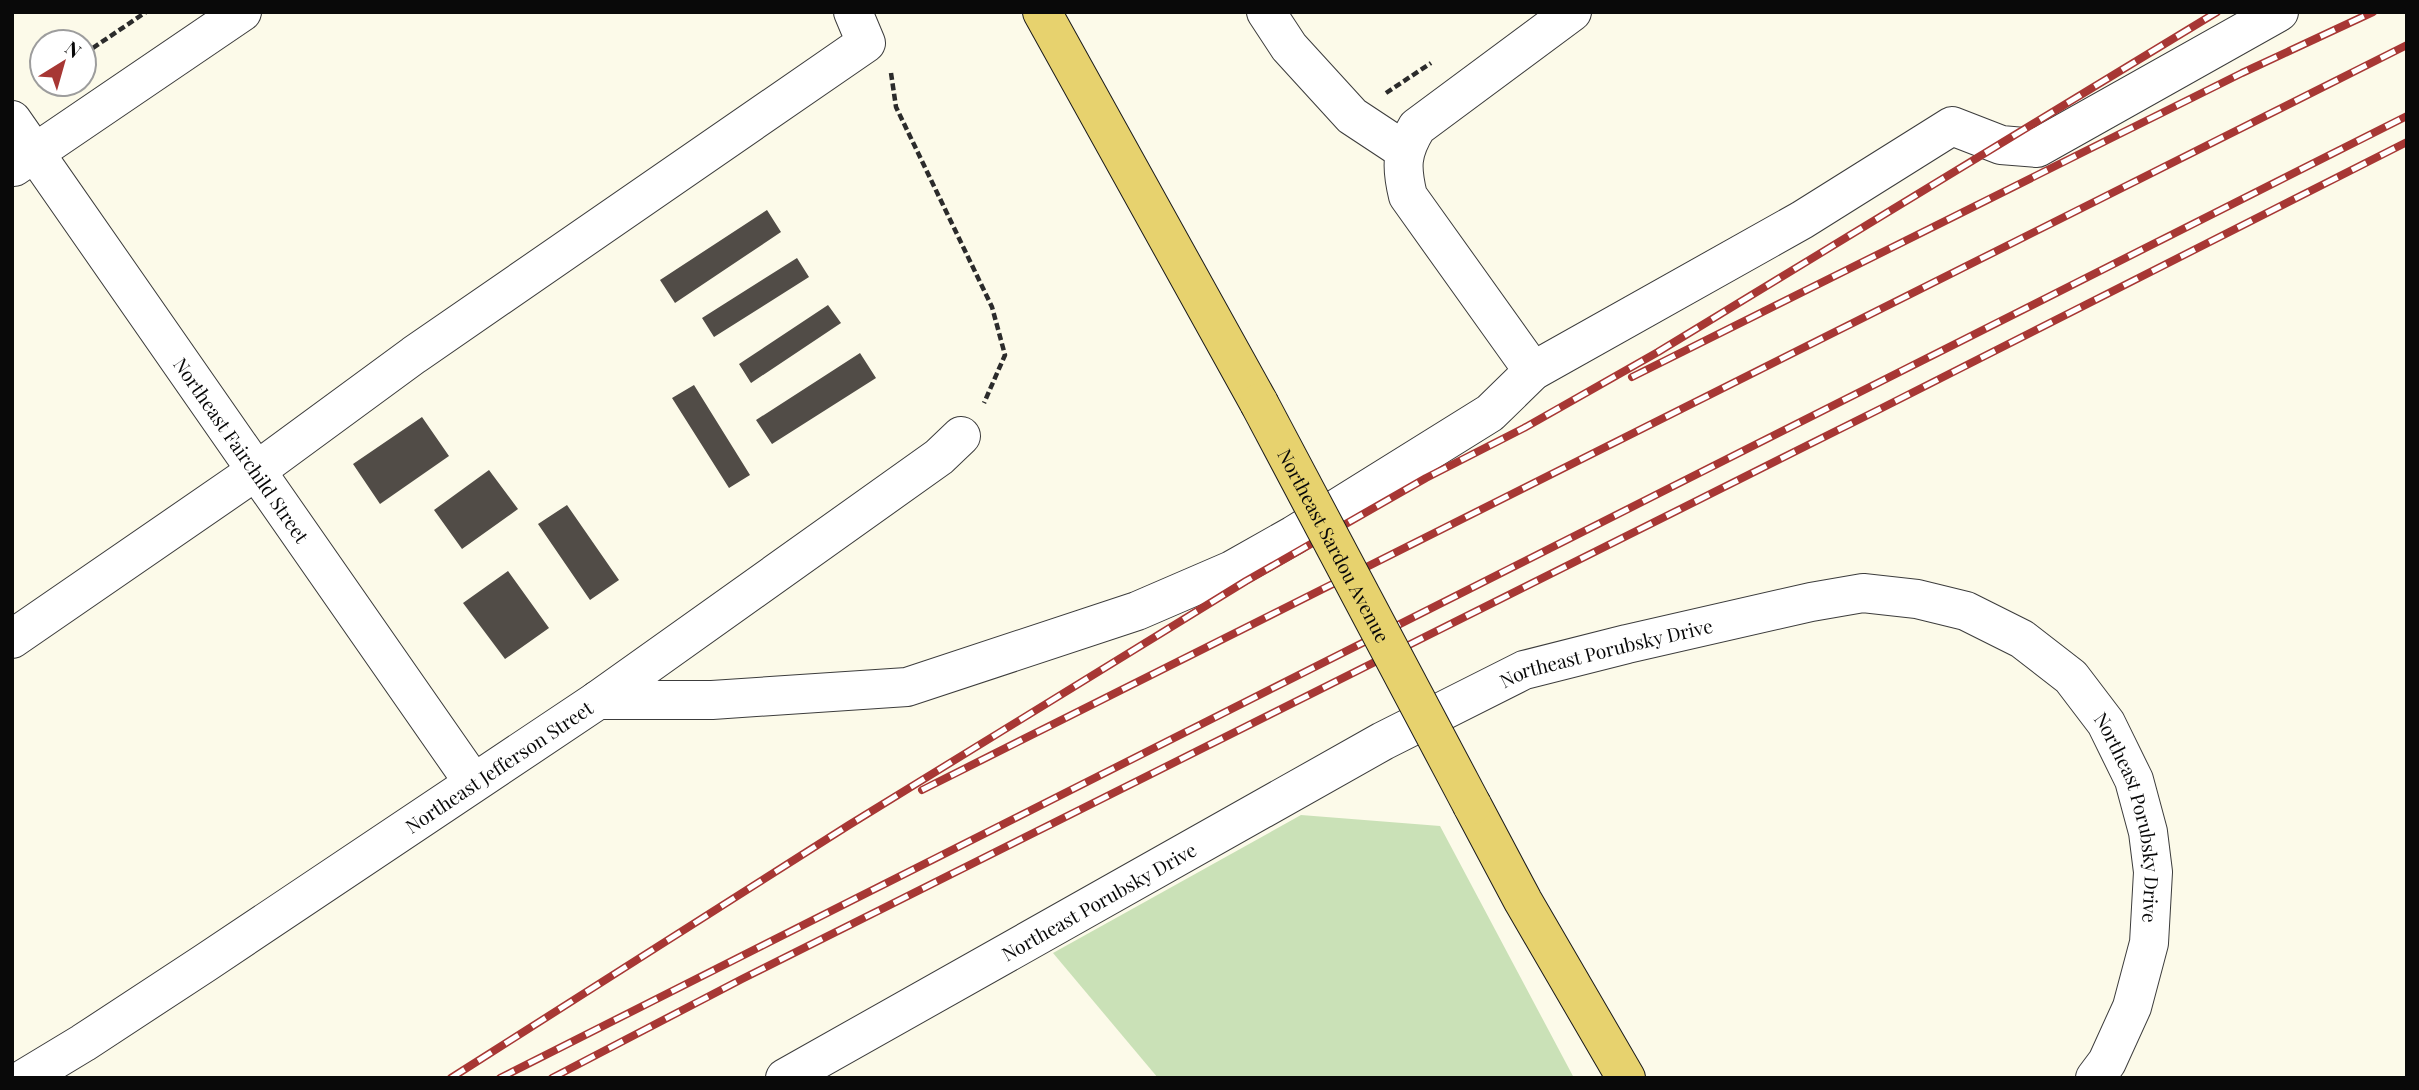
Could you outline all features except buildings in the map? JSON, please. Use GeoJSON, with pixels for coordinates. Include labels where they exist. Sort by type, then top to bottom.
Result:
{"type":"FeatureCollection","features":[{"type":"Feature","properties":{"kind":"main road","name":"Northeast Sardou Avenue"},"geometry":{"type":"LineString","coordinates":[[1042,12],[1259,403],[1523,901],[1626,1078]]}},
{"type":"Feature","properties":{"kind":"street"},"geometry":{"type":"LineString","coordinates":[[23,161],[242,12]]}},
{"type":"Feature","properties":{"kind":"street"},"geometry":{"type":"LineString","coordinates":[[1266,12],[1289,47],[1352,116],[1405,151]]}},
{"type":"Feature","properties":{"kind":"street"},"geometry":{"type":"LineString","coordinates":[[1532,371],[1408,196],[1402,170],[1406,144],[1417,127],[1572,12]]}},
{"type":"Feature","properties":{"kind":"street"},"geometry":{"type":"LineString","coordinates":[[598,699],[712,701],[907,687],[1137,611],[1232,570],[1294,535],[1490,413],[1532,371],[1802,220],[1952,126],[2001,145],[2036,148],[2279,12]]}},
{"type":"Feature","properties":{"kind":"street"},"geometry":{"type":"LineString","coordinates":[[12,639],[256,471],[860,28]]}},
{"type":"Feature","properties":{"kind":"street","name":"Northeast Fairchild Street"},"geometry":{"type":"LineString","coordinates":[[12,120],[23,161],[256,471],[473,782]]}},
{"type":"Feature","properties":{"kind":"street","name":"Northeast Jefferson Street"},"geometry":{"type":"LineString","coordinates":[[24,1078],[205,964],[598,699],[939,457],[961,436]]}},
{"type":"Feature","properties":{"kind":"street","name":"Northeast Porubsky Drive"},"geometry":{"type":"LineString","coordinates":[[785,1078],[1383,741],[1524,670],[1811,602],[1863,593],[1917,599],[1966,611],[2022,639],[2071,677],[2106,723],[2134,779],[2148,832],[2153,872],[2149,943],[2133,1007],[2107,1062],[2095,1078]]}},
{"type":"Feature","properties":{"kind":"path"},"geometry":{"type":"LineString","coordinates":[[98,45],[146,12]]}},
{"type":"Feature","properties":{"kind":"path"},"geometry":{"type":"LineString","coordinates":[[860,28],[891,72],[896,107],[992,307],[1005,355],[988,397],[961,436]]}},
{"type":"Feature","properties":{"kind":"green space"},"geometry":{"type":"Polygon","coordinates":[[[1301,815],[1440,826],[1574,1078],[1158,1078],[1053,953],[1301,815]]]}},
{"type":"Feature","properties":{"kind":"railway"},"geometry":{"type":"LineString","coordinates":[[451,1078],[849,825],[1246,581],[1426,478],[1524,428],[1658,352],[2217,12]]}},
{"type":"Feature","properties":{"kind":"railway"},"geometry":{"type":"LineString","coordinates":[[1632,377],[2242,73],[2373,12]]}},
{"type":"Feature","properties":{"kind":"railway"},"geometry":{"type":"LineString","coordinates":[[922,790],[2407,45]]}},
{"type":"Feature","properties":{"kind":"railway"},"geometry":{"type":"LineString","coordinates":[[500,1078],[2407,116]]}},
{"type":"Feature","properties":{"kind":"railway"},"geometry":{"type":"LineString","coordinates":[[552,1078],[742,979],[2407,142]]}}]}
